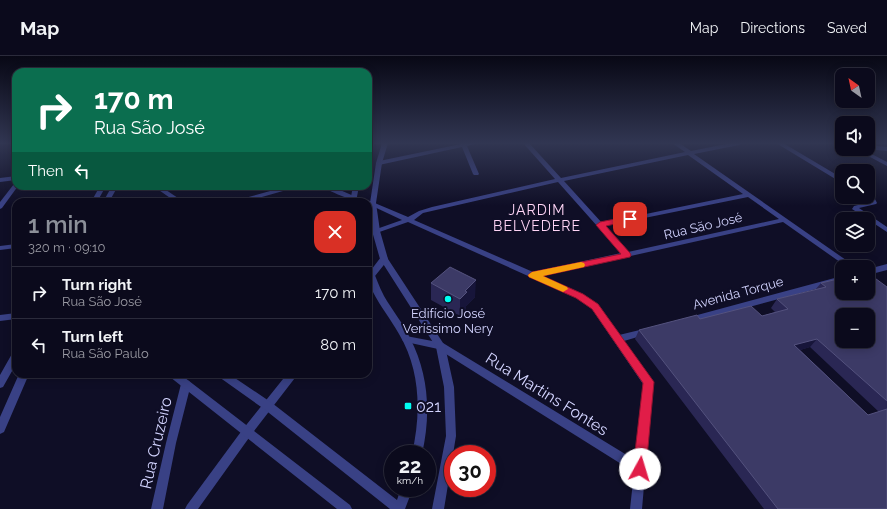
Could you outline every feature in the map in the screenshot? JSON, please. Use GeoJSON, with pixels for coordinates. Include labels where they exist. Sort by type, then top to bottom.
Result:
{"type":"FeatureCollection","features":[{"type":"Feature","properties":{"kind":"street"},"geometry":{"type":"LineString","coordinates":[[370,198],[379,164]]}},
{"type":"Feature","properties":{"kind":"street"},"geometry":{"type":"LineString","coordinates":[[472,164],[476,174]]}},
{"type":"Feature","properties":{"kind":"street"},"geometry":{"type":"LineString","coordinates":[[545,164],[627,255]]}},
{"type":"Feature","properties":{"kind":"street"},"geometry":{"type":"LineString","coordinates":[[438,509],[451,436],[449,387],[440,346],[384,259],[372,232],[408,220],[421,212],[434,208],[635,164]]}},
{"type":"Feature","properties":{"kind":"street"},"geometry":{"type":"LineString","coordinates":[[705,164],[842,260]]}},
{"type":"Feature","properties":{"kind":"street"},"geometry":{"type":"LineString","coordinates":[[814,164],[835,177]]}},
{"type":"Feature","properties":{"kind":"street"},"geometry":{"type":"LineString","coordinates":[[0,180],[12,178]]}},
{"type":"Feature","properties":{"kind":"street"},"geometry":{"type":"LineString","coordinates":[[0,207],[12,190]]}},
{"type":"Feature","properties":{"kind":"street"},"geometry":{"type":"LineString","coordinates":[[162,190],[175,198]]}},
{"type":"Feature","properties":{"kind":"street"},"geometry":{"type":"LineString","coordinates":[[250,198],[280,190]]}},
{"type":"Feature","properties":{"kind":"street"},"geometry":{"type":"LineString","coordinates":[[333,190],[349,198]]}},
{"type":"Feature","properties":{"kind":"street"},"geometry":{"type":"LineString","coordinates":[[600,225],[748,195]]}},
{"type":"Feature","properties":{"kind":"street"},"geometry":{"type":"LineString","coordinates":[[372,203],[580,296],[595,306],[648,382],[636,509]]}},
{"type":"Feature","properties":{"kind":"street"},"geometry":{"type":"LineString","coordinates":[[870,204],[856,207],[855,209],[887,230]]}},
{"type":"Feature","properties":{"kind":"street","name":"Rua São José"},"geometry":{"type":"LineString","coordinates":[[532,275],[784,220]]}},
{"type":"Feature","properties":{"kind":"street"},"geometry":{"type":"LineString","coordinates":[[0,248],[12,246]]}},
{"type":"Feature","properties":{"kind":"street"},"geometry":{"type":"LineString","coordinates":[[372,271],[384,259]]}},
{"type":"Feature","properties":{"kind":"street"},"geometry":{"type":"LineString","coordinates":[[875,270],[887,267]]}},
{"type":"Feature","properties":{"kind":"street"},"geometry":{"type":"LineString","coordinates":[[372,280],[406,339],[418,369],[424,405],[422,438],[420,445]]}},
{"type":"Feature","properties":{"kind":"street","name":"Avenida Torque"},"geometry":{"type":"LineString","coordinates":[[685,321],[835,281]]}},
{"type":"Feature","properties":{"kind":"street"},"geometry":{"type":"LineString","coordinates":[[0,318],[12,316]]}},
{"type":"Feature","properties":{"kind":"street"},"geometry":{"type":"LineString","coordinates":[[617,339],[655,329]]}},
{"type":"Feature","properties":{"kind":"street"},"geometry":{"type":"LineString","coordinates":[[406,339],[440,346]]}},
{"type":"Feature","properties":{"kind":"street","name":"Rua Martins Fontes"},"geometry":{"type":"LineString","coordinates":[[440,346],[640,469]]}},
{"type":"Feature","properties":{"kind":"street"},"geometry":{"type":"LineString","coordinates":[[0,384],[12,362]]}},
{"type":"Feature","properties":{"kind":"street"},"geometry":{"type":"LineString","coordinates":[[0,429],[22,378]]}},
{"type":"Feature","properties":{"kind":"street"},"geometry":{"type":"LineString","coordinates":[[178,378],[346,509]]}},
{"type":"Feature","properties":{"kind":"street"},"geometry":{"type":"LineString","coordinates":[[228,378],[268,406],[399,509],[404,497]]}},
{"type":"Feature","properties":{"kind":"street"},"geometry":{"type":"LineString","coordinates":[[192,509],[247,432],[290,378]]}},
{"type":"Feature","properties":{"kind":"street","name":"Rua Cruzeiro"},"geometry":{"type":"LineString","coordinates":[[157,509],[171,443],[186,384]]}},
{"type":"Feature","properties":{"kind":"building"},"geometry":{"type":"Polygon","coordinates":[[[450,267],[476,280],[465,291],[467,292],[460,299],[431,283],[450,267]]]}},
{"type":"Feature","properties":{"kind":"building"},"geometry":{"type":"Polygon","coordinates":[[[875,278],[887,287],[887,401],[817,339],[794,345],[868,415],[887,409],[887,509],[778,509],[639,330],[697,315],[700,319],[751,306],[762,316],[788,309],[777,299],[826,287],[821,283],[835,280],[835,300],[875,300],[875,278]]]}},
{"type":"Feature","properties":{"kind":"slow traffic"},"geometry":{"type":"LineString","coordinates":[[563,289],[532,275],[581,265]]}},
{"type":"Feature","properties":{"kind":"place","name":"Edifício José Veríssimo Nery"},"geometry":{"type":"Point","coordinates":[448,299]}},
{"type":"Feature","properties":{"kind":"place","name":"021"},"geometry":{"type":"Point","coordinates":[408,406]}},
{"type":"Feature","properties":{"kind":"district","name":"JARDIM BELVEDERE"},"geometry":{"type":"Point","coordinates":[537,218]}},
{"type":"Feature","properties":{"kind":"route"},"geometry":{"type":"LineString","coordinates":[[630,219],[600,225],[627,255],[532,275],[580,296],[595,306],[648,382],[640,469]]}}]}
